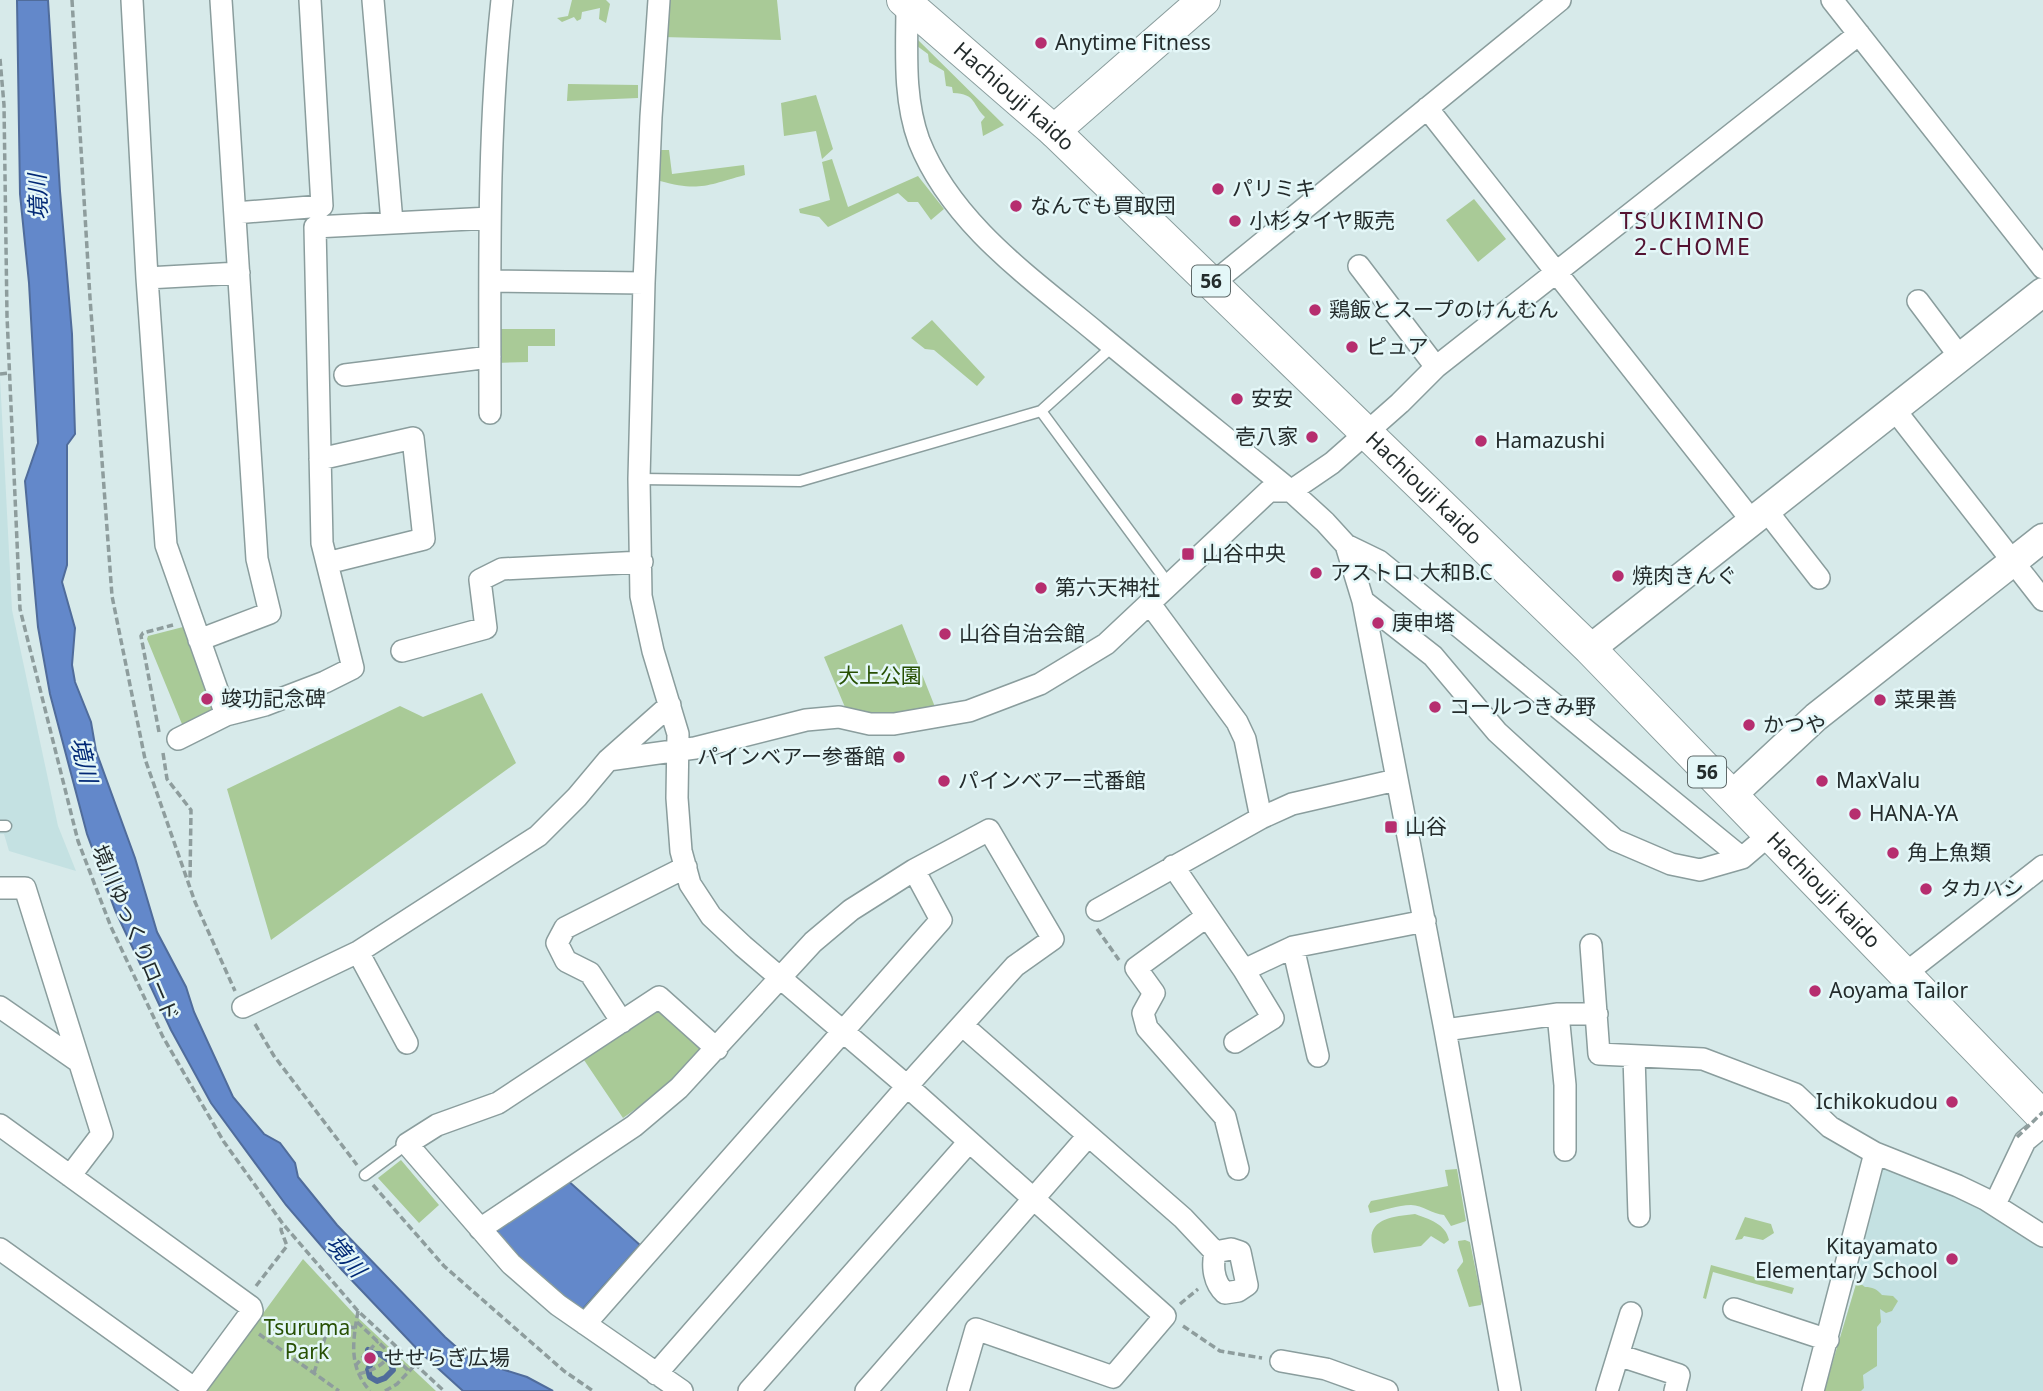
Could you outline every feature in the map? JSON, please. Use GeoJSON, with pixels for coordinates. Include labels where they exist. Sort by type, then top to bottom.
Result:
{"type":"FeatureCollection","features":[{"type":"Feature","properties":{"kind":"main road"},"geometry":{"type":"LineString","coordinates":[[1054,131],[1204,0]]}},
{"type":"Feature","properties":{"kind":"main road","name":"Hachiouji kaido"},"geometry":{"type":"LineString","coordinates":[[905,1],[1054,131],[1590,649],[2043,1117]]}},
{"type":"Feature","properties":{"kind":"street"},"geometry":{"type":"LineString","coordinates":[[132,0],[147,278],[166,545],[226,715]]}},
{"type":"Feature","properties":{"kind":"street"},"geometry":{"type":"LineString","coordinates":[[199,640],[270,613],[257,559],[221,0]]}},
{"type":"Feature","properties":{"kind":"street"},"geometry":{"type":"LineString","coordinates":[[235,213],[322,206],[310,0]]}},
{"type":"Feature","properties":{"kind":"street"},"geometry":{"type":"LineString","coordinates":[[373,0],[392,222]]}},
{"type":"Feature","properties":{"kind":"street"},"geometry":{"type":"LineString","coordinates":[[489,413],[494,72],[502,0]]}},
{"type":"Feature","properties":{"kind":"street"},"geometry":{"type":"LineString","coordinates":[[659,0],[651,117],[639,479],[641,596],[653,651],[678,734],[677,797],[681,851],[690,884],[712,916],[743,946],[1165,1316],[1113,1377],[976,1329],[958,1391]]}},
{"type":"Feature","properties":{"kind":"street"},"geometry":{"type":"LineString","coordinates":[[1213,283],[1560,0]]}},
{"type":"Feature","properties":{"kind":"street"},"geometry":{"type":"LineString","coordinates":[[1832,0],[2043,268]]}},
{"type":"Feature","properties":{"kind":"street"},"geometry":{"type":"LineString","coordinates":[[905,1],[908,92],[918,139],[938,182],[976,228],[1113,346],[1291,491],[1346,545],[1379,561],[1742,858]]}},
{"type":"Feature","properties":{"kind":"street"},"geometry":{"type":"LineString","coordinates":[[608,760],[679,751],[806,720],[839,718],[870,724],[894,724],[969,712],[1040,684],[1106,644],[1269,491],[1291,491],[1332,463],[1436,367],[1859,34]]}},
{"type":"Feature","properties":{"kind":"street"},"geometry":{"type":"LineString","coordinates":[[1427,108],[1556,272],[1759,516],[1819,578]]}},
{"type":"Feature","properties":{"kind":"street"},"geometry":{"type":"LineString","coordinates":[[178,738],[226,715],[265,705],[353,668],[322,543],[315,227],[490,218]]}},
{"type":"Feature","properties":{"kind":"street"},"geometry":{"type":"LineString","coordinates":[[1359,266],[1436,367]]}},
{"type":"Feature","properties":{"kind":"street"},"geometry":{"type":"LineString","coordinates":[[147,278],[239,273]]}},
{"type":"Feature","properties":{"kind":"street"},"geometry":{"type":"LineString","coordinates":[[490,281],[645,282]]}},
{"type":"Feature","properties":{"kind":"street"},"geometry":{"type":"LineString","coordinates":[[1590,649],[2043,292]]}},
{"type":"Feature","properties":{"kind":"street"},"geometry":{"type":"LineString","coordinates":[[1918,301],[1960,357]]}},
{"type":"Feature","properties":{"kind":"street"},"geometry":{"type":"LineString","coordinates":[[345,375],[397,377],[490,357]]}},
{"type":"Feature","properties":{"kind":"street"},"geometry":{"type":"LineString","coordinates":[[1894,409],[2043,600]]}},
{"type":"Feature","properties":{"kind":"street"},"geometry":{"type":"LineString","coordinates":[[320,459],[413,438],[424,540],[327,563]]}},
{"type":"Feature","properties":{"kind":"street"},"geometry":{"type":"LineString","coordinates":[[1731,796],[1816,717],[2043,538]]}},
{"type":"Feature","properties":{"kind":"street"},"geometry":{"type":"LineString","coordinates":[[1346,545],[1363,601],[1425,921],[1510,1391]]}},
{"type":"Feature","properties":{"kind":"street"},"geometry":{"type":"LineString","coordinates":[[402,651],[486,628],[480,580],[502,569],[642,562]]}},
{"type":"Feature","properties":{"kind":"street"},"geometry":{"type":"LineString","coordinates":[[1363,601],[1433,656],[1497,732],[1615,840],[1671,864],[1700,870],[1742,858],[1769,835]]}},
{"type":"Feature","properties":{"kind":"street"},"geometry":{"type":"LineString","coordinates":[[1150,604],[1237,722],[1245,739],[1261,818]]}},
{"type":"Feature","properties":{"kind":"street"},"geometry":{"type":"LineString","coordinates":[[243,1007],[358,952],[538,836],[577,797],[608,760],[670,705]]}},
{"type":"Feature","properties":{"kind":"street"},"geometry":{"type":"LineString","coordinates":[[1093,912],[1261,818],[1292,804],[1396,780]]}},
{"type":"Feature","properties":{"kind":"street"},"geometry":{"type":"LineString","coordinates":[[480,1228],[634,1126],[679,1088],[813,942],[851,910],[914,870],[989,830],[1052,939],[1015,966],[656,1374]]}},
{"type":"Feature","properties":{"kind":"street"},"geometry":{"type":"LineString","coordinates":[[1173,866],[1244,970],[1273,1018],[1235,1042]]}},
{"type":"Feature","properties":{"kind":"street"},"geometry":{"type":"LineString","coordinates":[[1906,973],[2043,866]]}},
{"type":"Feature","properties":{"kind":"street"},"geometry":{"type":"LineString","coordinates":[[622,1022],[590,973],[566,961],[557,943],[565,929],[685,867]]}},
{"type":"Feature","properties":{"kind":"street"},"geometry":{"type":"LineString","coordinates":[[585,1324],[941,920],[914,870]]}},
{"type":"Feature","properties":{"kind":"street"},"geometry":{"type":"LineString","coordinates":[[0,888],[25,888],[102,1134],[70,1176]]}},
{"type":"Feature","properties":{"kind":"street"},"geometry":{"type":"LineString","coordinates":[[1206,917],[1136,968],[1154,993],[1143,1013],[1147,1028],[1225,1117],[1238,1169]]}},
{"type":"Feature","properties":{"kind":"street"},"geometry":{"type":"LineString","coordinates":[[1244,970],[1293,947],[1425,921]]}},
{"type":"Feature","properties":{"kind":"street"},"geometry":{"type":"LineString","coordinates":[[1591,945],[1599,1054],[1703,1059],[1795,1094],[1830,1127],[1875,1153],[1958,1185],[1995,1204],[2004,1213],[2043,1236]]}},
{"type":"Feature","properties":{"kind":"street"},"geometry":{"type":"LineString","coordinates":[[1293,947],[1318,1056]]}},
{"type":"Feature","properties":{"kind":"street"},"geometry":{"type":"LineString","coordinates":[[358,952],[407,1043]]}},
{"type":"Feature","properties":{"kind":"street"},"geometry":{"type":"LineString","coordinates":[[682,1391],[558,1306],[511,1264],[407,1144],[437,1125],[498,1103],[659,997],[717,1049]]}},
{"type":"Feature","properties":{"kind":"street"},"geometry":{"type":"LineString","coordinates":[[0,1007],[79,1062]]}},
{"type":"Feature","properties":{"kind":"street"},"geometry":{"type":"LineString","coordinates":[[1445,1030],[1558,1014],[1597,1014]]}},
{"type":"Feature","properties":{"kind":"street"},"geometry":{"type":"LineString","coordinates":[[1558,1014],[1565,1084],[1564,1150]]}},
{"type":"Feature","properties":{"kind":"street"},"geometry":{"type":"LineString","coordinates":[[962,1025],[1183,1218],[1215,1252]]}},
{"type":"Feature","properties":{"kind":"street"},"geometry":{"type":"LineString","coordinates":[[1634,1056],[1639,1216]]}},
{"type":"Feature","properties":{"kind":"street"},"geometry":{"type":"LineString","coordinates":[[0,1125],[244,1301],[252,1311],[194,1390],[0,1250]]}},
{"type":"Feature","properties":{"kind":"street"},"geometry":{"type":"LineString","coordinates":[[1995,1204],[2025,1141],[2043,1125]]}},
{"type":"Feature","properties":{"kind":"street"},"geometry":{"type":"LineString","coordinates":[[866,1391],[1088,1136]]}},
{"type":"Feature","properties":{"kind":"street"},"geometry":{"type":"LineString","coordinates":[[749,1391],[968,1143]]}},
{"type":"Feature","properties":{"kind":"street"},"geometry":{"type":"LineString","coordinates":[[1813,1391],[1875,1153]]}},
{"type":"Feature","properties":{"kind":"street"},"geometry":{"type":"LineString","coordinates":[[1231,1249],[1240,1252],[1247,1284],[1238,1291],[1225,1293],[1217,1286],[1213,1261],[1215,1252],[1231,1249]]}},
{"type":"Feature","properties":{"kind":"street"},"geometry":{"type":"LineString","coordinates":[[1734,1309],[1828,1340]]}},
{"type":"Feature","properties":{"kind":"street"},"geometry":{"type":"LineString","coordinates":[[1607,1391],[1631,1314]]}},
{"type":"Feature","properties":{"kind":"street"},"geometry":{"type":"LineString","coordinates":[[1618,1355],[1679,1375],[1675,1391]]}},
{"type":"Feature","properties":{"kind":"street"},"geometry":{"type":"LineString","coordinates":[[1281,1361],[1326,1368],[1387,1391]]}},
{"type":"Feature","properties":{"kind":"lane"},"geometry":{"type":"LineString","coordinates":[[639,479],[800,481],[1041,411],[1113,346]]}},
{"type":"Feature","properties":{"kind":"lane"},"geometry":{"type":"LineString","coordinates":[[1041,411],[1170,586]]}},
{"type":"Feature","properties":{"kind":"lane"},"geometry":{"type":"LineString","coordinates":[[365,1175],[407,1144]]}},
{"type":"Feature","properties":{"kind":"path"},"geometry":{"type":"LineString","coordinates":[[72,0],[112,596],[145,759],[195,902],[243,1007],[274,1056],[365,1175],[444,1266],[564,1371],[593,1391]]}},
{"type":"Feature","properties":{"kind":"path","name":"境川ゆっくりロード"},"geometry":{"type":"LineString","coordinates":[[0,58],[4,105],[9,373],[20,609],[78,841],[111,927],[163,1037],[224,1142],[282,1224],[358,1311],[444,1391]]}},
{"type":"Feature","properties":{"kind":"path"},"geometry":{"type":"LineString","coordinates":[[0,373],[9,373]]}},
{"type":"Feature","properties":{"kind":"path"},"geometry":{"type":"LineString","coordinates":[[1093,912],[1121,963],[1136,968]]}},
{"type":"Feature","properties":{"kind":"path"},"geometry":{"type":"LineString","coordinates":[[2017,1137],[2043,1112]]}},
{"type":"Feature","properties":{"kind":"path"},"geometry":{"type":"LineString","coordinates":[[244,1301],[286,1246],[282,1224]]}},
{"type":"Feature","properties":{"kind":"path"},"geometry":{"type":"LineString","coordinates":[[1217,1286],[1198,1289],[1165,1316],[1220,1351],[1281,1361]]}},
{"type":"Feature","properties":{"kind":"path"},"geometry":{"type":"LineString","coordinates":[[358,1311],[352,1348],[355,1366],[370,1391]]}},
{"type":"Feature","properties":{"kind":"path"},"geometry":{"type":"LineString","coordinates":[[356,1321],[378,1341],[388,1357],[409,1371]]}},
{"type":"Feature","properties":{"kind":"path"},"geometry":{"type":"LineString","coordinates":[[314,1373],[328,1328],[344,1333],[346,1326],[355,1328]]}},
{"type":"Feature","properties":{"kind":"path"},"geometry":{"type":"LineString","coordinates":[[258,1333],[339,1391]]}},
{"type":"Feature","properties":{"kind":"path"},"geometry":{"type":"LineString","coordinates":[[355,1366],[378,1341]]}},
{"type":"Feature","properties":{"kind":"path"},"geometry":{"type":"LineString","coordinates":[[359,1374],[368,1372],[388,1357]]}},
{"type":"Feature","properties":{"kind":"path"},"geometry":{"type":"LineString","coordinates":[[385,1391],[397,1384],[415,1366]]}},
{"type":"Feature","properties":{"kind":"shaded area"},"geometry":{"type":"Polygon","coordinates":[[[0,377],[12,610],[58,826],[76,871],[9,851],[4,834],[0,834],[0,377]]]}},
{"type":"Feature","properties":{"kind":"shaded area","name":"Kitayamato Elementary School"},"geometry":{"type":"Polygon","coordinates":[[[1878,1162],[1990,1205],[2043,1236],[2043,1391],[1824,1391],[1857,1281],[1878,1162]]]}},
{"type":"Feature","properties":{"kind":"green space"},"geometry":{"type":"Polygon","coordinates":[[[572,0],[606,0],[610,4],[606,23],[599,19],[600,8],[582,12],[581,19],[577,21],[574,17],[562,22],[557,18],[568,16],[572,0]]]}},
{"type":"Feature","properties":{"kind":"green space"},"geometry":{"type":"Polygon","coordinates":[[[665,0],[777,0],[781,40],[662,37],[665,0]]]}},
{"type":"Feature","properties":{"kind":"green space"},"geometry":{"type":"Polygon","coordinates":[[[915,37],[1004,125],[983,136],[981,122],[985,117],[970,98],[953,93],[952,87],[946,86],[944,71],[929,62],[928,54],[913,43],[915,37]]]}},
{"type":"Feature","properties":{"kind":"green space"},"geometry":{"type":"Polygon","coordinates":[[[568,84],[638,85],[638,98],[567,101],[568,84]]]}},
{"type":"Feature","properties":{"kind":"green space"},"geometry":{"type":"Polygon","coordinates":[[[816,95],[833,149],[822,159],[816,131],[784,136],[781,103],[816,95]]]}},
{"type":"Feature","properties":{"kind":"green space"},"geometry":{"type":"Polygon","coordinates":[[[660,150],[669,150],[672,174],[744,165],[745,175],[694,187],[660,181],[660,150]]]}},
{"type":"Feature","properties":{"kind":"green space"},"geometry":{"type":"Polygon","coordinates":[[[832,159],[848,207],[918,176],[944,209],[931,220],[918,202],[908,202],[898,193],[828,227],[819,217],[800,213],[799,209],[830,200],[822,162],[832,159]]]}},
{"type":"Feature","properties":{"kind":"green space"},"geometry":{"type":"Polygon","coordinates":[[[1474,199],[1506,239],[1478,262],[1446,220],[1474,199]]]}},
{"type":"Feature","properties":{"kind":"green space"},"geometry":{"type":"Polygon","coordinates":[[[932,320],[985,377],[977,386],[934,350],[925,349],[911,338],[932,320]]]}},
{"type":"Feature","properties":{"kind":"green space"},"geometry":{"type":"Polygon","coordinates":[[[495,329],[555,329],[555,346],[528,346],[528,362],[495,363],[495,329]]]}},
{"type":"Feature","properties":{"kind":"green space","name":"大上公園"},"geometry":{"type":"Polygon","coordinates":[[[902,624],[935,707],[894,715],[847,712],[824,657],[902,624]]]}},
{"type":"Feature","properties":{"kind":"green space"},"geometry":{"type":"Polygon","coordinates":[[[183,627],[213,709],[210,717],[184,729],[147,639],[148,636],[183,627]]]}},
{"type":"Feature","properties":{"kind":"green space"},"geometry":{"type":"Polygon","coordinates":[[[482,693],[516,763],[271,940],[227,789],[400,706],[423,717],[482,693]]]}},
{"type":"Feature","properties":{"kind":"green space"},"geometry":{"type":"Polygon","coordinates":[[[656,1012],[664,1013],[700,1046],[701,1053],[668,1086],[623,1118],[584,1060],[656,1012]]]}},
{"type":"Feature","properties":{"kind":"green space"},"geometry":{"type":"Polygon","coordinates":[[[401,1160],[439,1205],[419,1223],[378,1178],[401,1160]]]}},
{"type":"Feature","properties":{"kind":"green space"},"geometry":{"type":"Polygon","coordinates":[[[1457,1169],[1466,1221],[1451,1226],[1444,1215],[1411,1205],[1370,1213],[1368,1206],[1371,1201],[1448,1186],[1445,1170],[1457,1169]]]}},
{"type":"Feature","properties":{"kind":"green space"},"geometry":{"type":"Polygon","coordinates":[[[1415,1214],[1441,1226],[1449,1240],[1444,1244],[1431,1236],[1421,1246],[1374,1253],[1372,1233],[1375,1227],[1388,1219],[1415,1214]]]}},
{"type":"Feature","properties":{"kind":"green space"},"geometry":{"type":"Polygon","coordinates":[[[1745,1217],[1771,1224],[1774,1233],[1763,1240],[1744,1236],[1735,1240],[1745,1217]]]}},
{"type":"Feature","properties":{"kind":"green space"},"geometry":{"type":"Polygon","coordinates":[[[1458,1241],[1470,1242],[1482,1301],[1481,1305],[1469,1307],[1457,1270],[1463,1262],[1458,1241]]]}},
{"type":"Feature","properties":{"kind":"green space","name":"Tsuruma Park"},"geometry":{"type":"Polygon","coordinates":[[[303,1259],[355,1315],[436,1391],[206,1391],[303,1259]]]}},
{"type":"Feature","properties":{"kind":"green space"},"geometry":{"type":"Polygon","coordinates":[[[1711,1265],[1794,1288],[1792,1294],[1713,1272],[1706,1299],[1703,1298],[1711,1265]]]}},
{"type":"Feature","properties":{"kind":"green space"},"geometry":{"type":"Polygon","coordinates":[[[1857,1281],[1882,1295],[1893,1296],[1898,1301],[1892,1311],[1886,1313],[1880,1309],[1877,1366],[1863,1375],[1864,1388],[1861,1391],[1824,1391],[1857,1281]]]}},
{"type":"Feature","properties":{"kind":"water","name":"境川"},"geometry":{"type":"Polygon","coordinates":[[[17,0],[48,0],[72,334],[75,434],[67,445],[67,565],[62,582],[75,628],[72,665],[75,682],[91,722],[96,751],[135,858],[157,932],[186,987],[194,1012],[233,1097],[264,1134],[280,1143],[295,1163],[298,1177],[337,1225],[445,1337],[470,1359],[527,1377],[553,1391],[463,1391],[420,1352],[342,1270],[286,1205],[211,1103],[171,1030],[115,910],[87,834],[50,694],[38,627],[25,481],[38,443],[29,283],[20,194],[17,0]]]}},
{"type":"Feature","properties":{"kind":"water"},"geometry":{"type":"Polygon","coordinates":[[[566,1179],[640,1245],[582,1310],[536,1273],[496,1231],[497,1225],[566,1179]]]}},
{"type":"Feature","properties":{"kind":"waterway"},"geometry":{"type":"LineString","coordinates":[[368,1350],[390,1361],[393,1370],[377,1381],[370,1377],[368,1370],[375,1354]]}},
{"type":"Feature","properties":{"kind":"place","name":"Anytime Fitness"},"geometry":{"type":"Point","coordinates":[1041,43]}},
{"type":"Feature","properties":{"kind":"place","name":"パリミキ"},"geometry":{"type":"Point","coordinates":[1218,189]}},
{"type":"Feature","properties":{"kind":"place","name":"なんでも買取団"},"geometry":{"type":"Point","coordinates":[1016,206]}},
{"type":"Feature","properties":{"kind":"place","name":"小杉タイヤ販売"},"geometry":{"type":"Point","coordinates":[1235,221]}},
{"type":"Feature","properties":{"kind":"place","name":"鶏飯とスープのけんむん"},"geometry":{"type":"Point","coordinates":[1315,310]}},
{"type":"Feature","properties":{"kind":"place","name":"ピュア"},"geometry":{"type":"Point","coordinates":[1352,347]}},
{"type":"Feature","properties":{"kind":"place","name":"安安"},"geometry":{"type":"Point","coordinates":[1237,399]}},
{"type":"Feature","properties":{"kind":"place","name":"壱八家"},"geometry":{"type":"Point","coordinates":[1312,437]}},
{"type":"Feature","properties":{"kind":"place","name":"Hamazushi"},"geometry":{"type":"Point","coordinates":[1481,441]}},
{"type":"Feature","properties":{"kind":"place","name":"山谷中央"},"geometry":{"type":"Point","coordinates":[1188,554]}},
{"type":"Feature","properties":{"kind":"place","name":"アストロ 大和B.C"},"geometry":{"type":"Point","coordinates":[1316,573]}},
{"type":"Feature","properties":{"kind":"place","name":"焼肉きんぐ"},"geometry":{"type":"Point","coordinates":[1618,576]}},
{"type":"Feature","properties":{"kind":"place","name":"第六天神社"},"geometry":{"type":"Point","coordinates":[1041,588]}},
{"type":"Feature","properties":{"kind":"place","name":"庚申塔"},"geometry":{"type":"Point","coordinates":[1378,623]}},
{"type":"Feature","properties":{"kind":"place","name":"山谷自治会館"},"geometry":{"type":"Point","coordinates":[945,634]}},
{"type":"Feature","properties":{"kind":"place","name":"竣功記念碑"},"geometry":{"type":"Point","coordinates":[207,699]}},
{"type":"Feature","properties":{"kind":"place","name":"菜果善"},"geometry":{"type":"Point","coordinates":[1880,700]}},
{"type":"Feature","properties":{"kind":"place","name":"コールつきみ野"},"geometry":{"type":"Point","coordinates":[1435,707]}},
{"type":"Feature","properties":{"kind":"place","name":"かつや"},"geometry":{"type":"Point","coordinates":[1749,725]}},
{"type":"Feature","properties":{"kind":"place","name":"パインベアー参番館"},"geometry":{"type":"Point","coordinates":[899,757]}},
{"type":"Feature","properties":{"kind":"place","name":"パインベアー弍番館"},"geometry":{"type":"Point","coordinates":[944,781]}},
{"type":"Feature","properties":{"kind":"place","name":"MaxValu"},"geometry":{"type":"Point","coordinates":[1822,781]}},
{"type":"Feature","properties":{"kind":"place","name":"HANA-YA"},"geometry":{"type":"Point","coordinates":[1855,814]}},
{"type":"Feature","properties":{"kind":"place","name":"山谷"},"geometry":{"type":"Point","coordinates":[1391,827]}},
{"type":"Feature","properties":{"kind":"place","name":"角上魚類"},"geometry":{"type":"Point","coordinates":[1893,853]}},
{"type":"Feature","properties":{"kind":"place","name":"タカハシ"},"geometry":{"type":"Point","coordinates":[1926,889]}},
{"type":"Feature","properties":{"kind":"place","name":"Aoyama Tailor"},"geometry":{"type":"Point","coordinates":[1815,991]}},
{"type":"Feature","properties":{"kind":"place","name":"Ichikokudou"},"geometry":{"type":"Point","coordinates":[1952,1102]}},
{"type":"Feature","properties":{"kind":"place","name":"Kitayamato Elementary School"},"geometry":{"type":"Point","coordinates":[1952,1259]}},
{"type":"Feature","properties":{"kind":"place","name":"せせらぎ広場"},"geometry":{"type":"Point","coordinates":[370,1358]}},
{"type":"Feature","properties":{"kind":"district","name":"TSUKIMINO 2-CHOME"},"geometry":{"type":"Point","coordinates":[1693,234]}}]}
